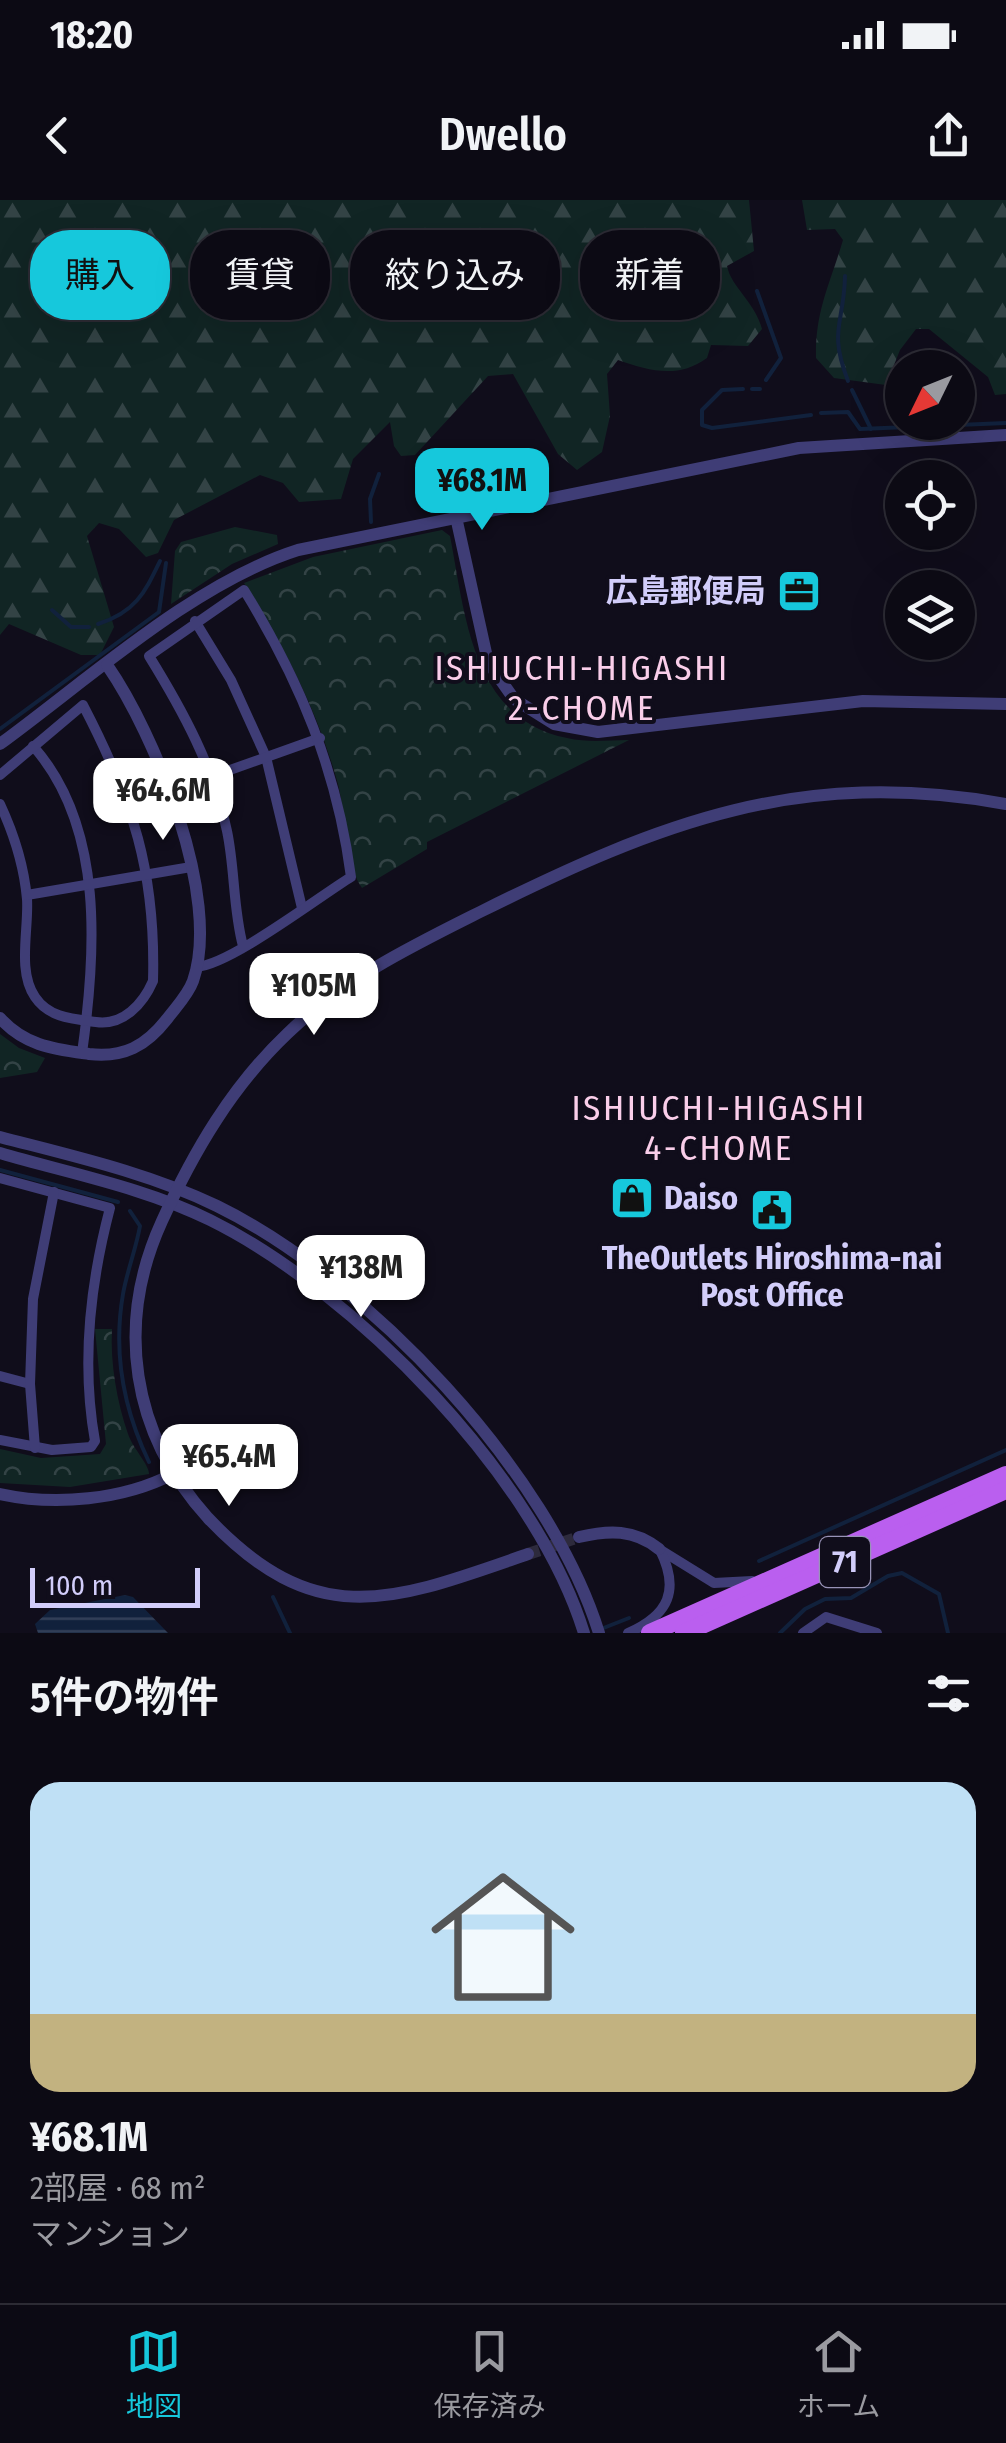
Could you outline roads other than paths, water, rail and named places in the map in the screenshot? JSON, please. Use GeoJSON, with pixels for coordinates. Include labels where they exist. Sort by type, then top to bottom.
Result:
{"type":"FeatureCollection","features":[{"type":"Feature","properties":{"kind":"main road","name":"71"},"geometry":{"type":"LineString","coordinates":[[650,1633],[1006,1474]]}},
{"type":"Feature","properties":{"kind":"main road","name":"71"},"geometry":{"type":"LineString","coordinates":[[684,1633],[1006,1490]]}},
{"type":"Feature","properties":{"kind":"main road"},"geometry":{"type":"LineString","coordinates":[[899,1538],[924,1536],[1006,1499]]}},
{"type":"Feature","properties":{"kind":"street"},"geometry":{"type":"LineString","coordinates":[[0,744],[207,592],[258,565],[310,547],[810,446],[1006,435]]}},
{"type":"Feature","properties":{"kind":"street"},"geometry":{"type":"LineString","coordinates":[[456,517],[488,662],[514,699],[554,724],[598,732],[848,702],[1006,704]]}},
{"type":"Feature","properties":{"kind":"street"},"geometry":{"type":"LineString","coordinates":[[196,968],[243,946],[351,877],[338,804],[320,738],[291,670],[244,590],[149,656],[186,718],[212,777],[232,860],[243,946]]}},
{"type":"Feature","properties":{"kind":"street"},"geometry":{"type":"LineString","coordinates":[[195,621],[231,680],[266,757],[302,908]]}},
{"type":"Feature","properties":{"kind":"street"},"geometry":{"type":"LineString","coordinates":[[0,1018],[34,1044],[111,1055],[142,1044],[182,1000],[196,968],[191,867],[171,791],[122,686],[107,666]]}},
{"type":"Feature","properties":{"kind":"street"},"geometry":{"type":"LineString","coordinates":[[0,776],[84,706],[122,782],[149,875],[154,932],[152,985],[121,1019],[86,1021],[50,1012],[29,986],[26,895],[14,839],[0,804]]}},
{"type":"Feature","properties":{"kind":"street"},"geometry":{"type":"LineString","coordinates":[[171,791],[320,738]]}},
{"type":"Feature","properties":{"kind":"street"},"geometry":{"type":"LineString","coordinates":[[33,746],[70,815],[89,884],[94,920],[82,1053]]}},
{"type":"Feature","properties":{"kind":"street"},"geometry":{"type":"LineString","coordinates":[[528,1554],[399,1596],[355,1600],[319,1595],[283,1582],[242,1554],[174,1474],[146,1415],[134,1342],[142,1278],[176,1190],[227,1103],[262,1059],[314,1010],[383,962],[591,856],[688,820],[788,799],[884,792],[1006,804]]}},
{"type":"Feature","properties":{"kind":"street"},"geometry":{"type":"LineString","coordinates":[[26,895],[191,867]]}},
{"type":"Feature","properties":{"kind":"street"},"geometry":{"type":"LineString","coordinates":[[0,1137],[176,1190],[232,1214],[293,1250],[363,1304],[436,1378],[542,1510],[567,1554],[590,1628]]}},
{"type":"Feature","properties":{"kind":"street"},"geometry":{"type":"LineString","coordinates":[[0,1154],[205,1217],[286,1263],[394,1352],[531,1521],[590,1628]]}},
{"type":"Feature","properties":{"kind":"street"},"geometry":{"type":"LineString","coordinates":[[0,1178],[110,1208],[92,1293],[88,1375],[95,1441],[91,1447],[69,1450],[0,1440]]}},
{"type":"Feature","properties":{"kind":"street"},"geometry":{"type":"LineString","coordinates":[[35,1448],[30,1384],[35,1278],[54,1192]]}},
{"type":"Feature","properties":{"kind":"street"},"geometry":{"type":"LineString","coordinates":[[0,1376],[30,1384]]}},
{"type":"Feature","properties":{"kind":"street"},"geometry":{"type":"LineString","coordinates":[[0,1494],[41,1500],[83,1498],[158,1482],[174,1474]]}},
{"type":"Feature","properties":{"kind":"street"},"geometry":{"type":"LineString","coordinates":[[580,1537],[622,1532],[643,1537],[722,1586],[780,1576]]}},
{"type":"Feature","properties":{"kind":"street"},"geometry":{"type":"LineString","coordinates":[[628,1633],[653,1620],[668,1603],[671,1576],[659,1549]]}},
{"type":"Feature","properties":{"kind":"street"},"geometry":{"type":"LineString","coordinates":[[804,1633],[826,1617],[877,1633]]}},
{"type":"Feature","properties":{"kind":"street"},"geometry":{"type":"LineString","coordinates":[[694,1633],[712,1621]]}},
{"type":"Feature","properties":{"kind":"water"},"geometry":{"type":"Polygon","coordinates":[[[125,1595],[133,1597],[168,1633],[38,1633],[35,1624],[50,1610],[125,1595]]]}},
{"type":"Feature","properties":{"kind":"waterway"},"geometry":{"type":"LineString","coordinates":[[845,276],[838,338],[848,381]]}},
{"type":"Feature","properties":{"kind":"waterway"},"geometry":{"type":"LineString","coordinates":[[757,291],[781,358],[766,380]]}},
{"type":"Feature","properties":{"kind":"waterway"},"geometry":{"type":"LineString","coordinates":[[743,389],[722,390],[702,410],[702,425],[712,428],[811,415]]}},
{"type":"Feature","properties":{"kind":"waterway"},"geometry":{"type":"LineString","coordinates":[[752,389],[760,389]]}},
{"type":"Feature","properties":{"kind":"waterway"},"geometry":{"type":"LineString","coordinates":[[852,390],[871,429]]}},
{"type":"Feature","properties":{"kind":"waterway"},"geometry":{"type":"LineString","coordinates":[[821,413],[848,412],[860,429],[1006,423]]}},
{"type":"Feature","properties":{"kind":"waterway"},"geometry":{"type":"LineString","coordinates":[[371,522],[370,499],[379,474]]}},
{"type":"Feature","properties":{"kind":"waterway"},"geometry":{"type":"LineString","coordinates":[[98,624],[138,600],[160,561]]}},
{"type":"Feature","properties":{"kind":"waterway"},"geometry":{"type":"LineString","coordinates":[[0,729],[159,612],[166,563]]}},
{"type":"Feature","properties":{"kind":"waterway"},"geometry":{"type":"LineString","coordinates":[[52,610],[71,627],[89,627]]}},
{"type":"Feature","properties":{"kind":"waterway"},"geometry":{"type":"LineString","coordinates":[[0,1170],[118,1202]]}},
{"type":"Feature","properties":{"kind":"waterway"},"geometry":{"type":"LineString","coordinates":[[130,1211],[140,1226],[123,1294],[120,1359],[127,1401],[149,1462]]}},
{"type":"Feature","properties":{"kind":"waterway"},"geometry":{"type":"LineString","coordinates":[[759,1561],[1006,1450]]}},
{"type":"Feature","properties":{"kind":"waterway"},"geometry":{"type":"LineString","coordinates":[[780,1633],[805,1609],[825,1599],[851,1598],[888,1576],[902,1573],[939,1594],[948,1633]]}},
{"type":"Feature","properties":{"kind":"waterway"},"geometry":{"type":"LineString","coordinates":[[273,1597],[290,1633]]}},
{"type":"Feature","properties":{"kind":"waterway"},"geometry":{"type":"LineString","coordinates":[[601,1629],[629,1618]]}},
{"type":"Feature","properties":{"kind":"tunnel"},"geometry":{"type":"LineString","coordinates":[[528,1554],[579,1537]]}},
{"type":"Feature","properties":{"kind":"place","name":"広島郵便局"},"geometry":{"type":"Point","coordinates":[799,591]}},
{"type":"Feature","properties":{"kind":"place","name":"Daiso"},"geometry":{"type":"Point","coordinates":[632,1198]}},
{"type":"Feature","properties":{"kind":"place","name":"TheOutlets Hiroshima-nai Post Office"},"geometry":{"type":"Point","coordinates":[772,1210]}},
{"type":"Feature","properties":{"kind":"district","name":"ISHIUCHI-HIGASHI 2-CHOME"},"geometry":{"type":"Point","coordinates":[582,688]}},
{"type":"Feature","properties":{"kind":"district","name":"ISHIUCHI-HIGASHI 4-CHOME"},"geometry":{"type":"Point","coordinates":[719,1128]}}]}
